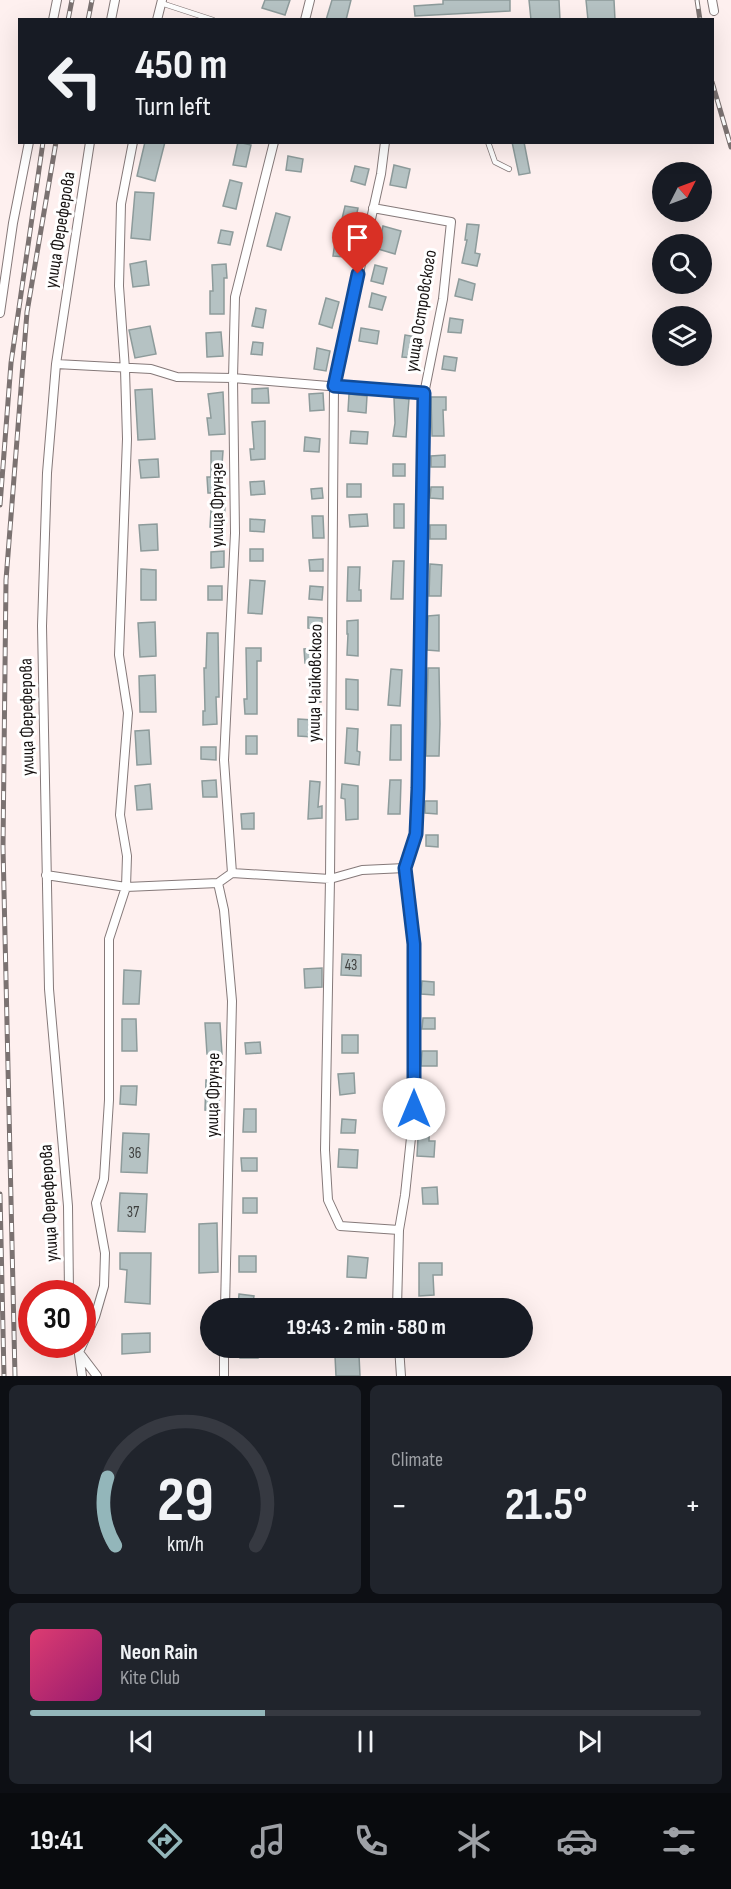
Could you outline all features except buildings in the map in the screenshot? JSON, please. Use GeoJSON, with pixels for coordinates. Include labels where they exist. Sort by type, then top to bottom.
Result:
{"type":"FeatureCollection","features":[{"type":"Feature","properties":{"kind":"street"},"geometry":{"type":"LineString","coordinates":[[53,18],[57,0]]}},
{"type":"Feature","properties":{"kind":"street"},"geometry":{"type":"LineString","coordinates":[[111,18],[115,0]]}},
{"type":"Feature","properties":{"kind":"street"},"geometry":{"type":"LineString","coordinates":[[306,18],[310,0]]}},
{"type":"Feature","properties":{"kind":"street"},"geometry":{"type":"LineString","coordinates":[[712,0],[714,11]]}},
{"type":"Feature","properties":{"kind":"street"},"geometry":{"type":"LineString","coordinates":[[157,18],[161,2]]}},
{"type":"Feature","properties":{"kind":"street"},"geometry":{"type":"LineString","coordinates":[[0,313],[13,223],[29,144]]}},
{"type":"Feature","properties":{"kind":"street","name":"улица Фереферова"},"geometry":{"type":"LineString","coordinates":[[69,1280],[68,1206],[49,989],[42,626],[47,473],[56,364],[90,144]]}},
{"type":"Feature","properties":{"kind":"street"},"geometry":{"type":"LineString","coordinates":[[96,1314],[104,1286],[105,1253],[96,1203],[104,1179],[109,1100],[109,939],[126,887],[128,856],[120,814],[128,713],[119,655],[127,439],[118,286],[121,204],[133,144]]}},
{"type":"Feature","properties":{"kind":"street","name":"улица Фрунзе"},"geometry":{"type":"LineString","coordinates":[[232,873],[224,760],[235,533],[233,378],[236,297],[274,144]]}},
{"type":"Feature","properties":{"kind":"street","name":"улица Чайковского"},"geometry":{"type":"LineString","coordinates":[[385,144],[381,174],[334,386],[330,879],[325,1150],[328,1200],[340,1226],[399,1230]]}},
{"type":"Feature","properties":{"kind":"street","name":"улица Островского"},"geometry":{"type":"LineString","coordinates":[[373,207],[451,222],[443,299],[424,393],[418,788],[416,834],[405,868],[414,944],[414,1109],[399,1230],[397,1298]]}},
{"type":"Feature","properties":{"kind":"street"},"geometry":{"type":"LineString","coordinates":[[56,364],[151,369],[177,377],[233,378],[424,393]]}},
{"type":"Feature","properties":{"kind":"street"},"geometry":{"type":"LineString","coordinates":[[46,875],[126,887],[218,883],[232,873],[330,879],[362,870],[405,868]]}},
{"type":"Feature","properties":{"kind":"street","name":"улица Фрунзе"},"geometry":{"type":"LineString","coordinates":[[218,883],[224,910],[232,1001],[225,1298]]}},
{"type":"Feature","properties":{"kind":"street"},"geometry":{"type":"LineString","coordinates":[[80,1358],[82,1376]]}},
{"type":"Feature","properties":{"kind":"street"},"geometry":{"type":"LineString","coordinates":[[85,1358],[97,1376]]}},
{"type":"Feature","properties":{"kind":"street"},"geometry":{"type":"LineString","coordinates":[[224,1376],[225,1358]]}},
{"type":"Feature","properties":{"kind":"street"},"geometry":{"type":"LineString","coordinates":[[400,1358],[401,1376]]}},
{"type":"Feature","properties":{"kind":"lane"},"geometry":{"type":"LineString","coordinates":[[161,2],[207,18]]}},
{"type":"Feature","properties":{"kind":"lane"},"geometry":{"type":"LineString","coordinates":[[489,144],[495,162],[509,169]]}},
{"type":"Feature","properties":{"kind":"railway"},"geometry":{"type":"LineString","coordinates":[[68,18],[72,0]]}},
{"type":"Feature","properties":{"kind":"railway"},"geometry":{"type":"LineString","coordinates":[[88,18],[92,0]]}},
{"type":"Feature","properties":{"kind":"railway"},"geometry":{"type":"LineString","coordinates":[[697,0],[700,18]]}},
{"type":"Feature","properties":{"kind":"railway"},"geometry":{"type":"LineString","coordinates":[[714,89],[731,147]]}},
{"type":"Feature","properties":{"kind":"railway"},"geometry":{"type":"LineString","coordinates":[[0,505],[11,363],[43,144]]}},
{"type":"Feature","properties":{"kind":"railway"},"geometry":{"type":"LineString","coordinates":[[15,1376],[3,847],[6,580],[27,312],[56,144]]}},
{"type":"Feature","properties":{"kind":"railway"},"geometry":{"type":"LineString","coordinates":[[0,1194],[4,1376]]}},
{"type":"Feature","properties":{"kind":"route"},"geometry":{"type":"LineString","coordinates":[[358,274],[334,386],[424,393],[418,788],[416,834],[405,868],[414,944],[414,1109]]}}]}
